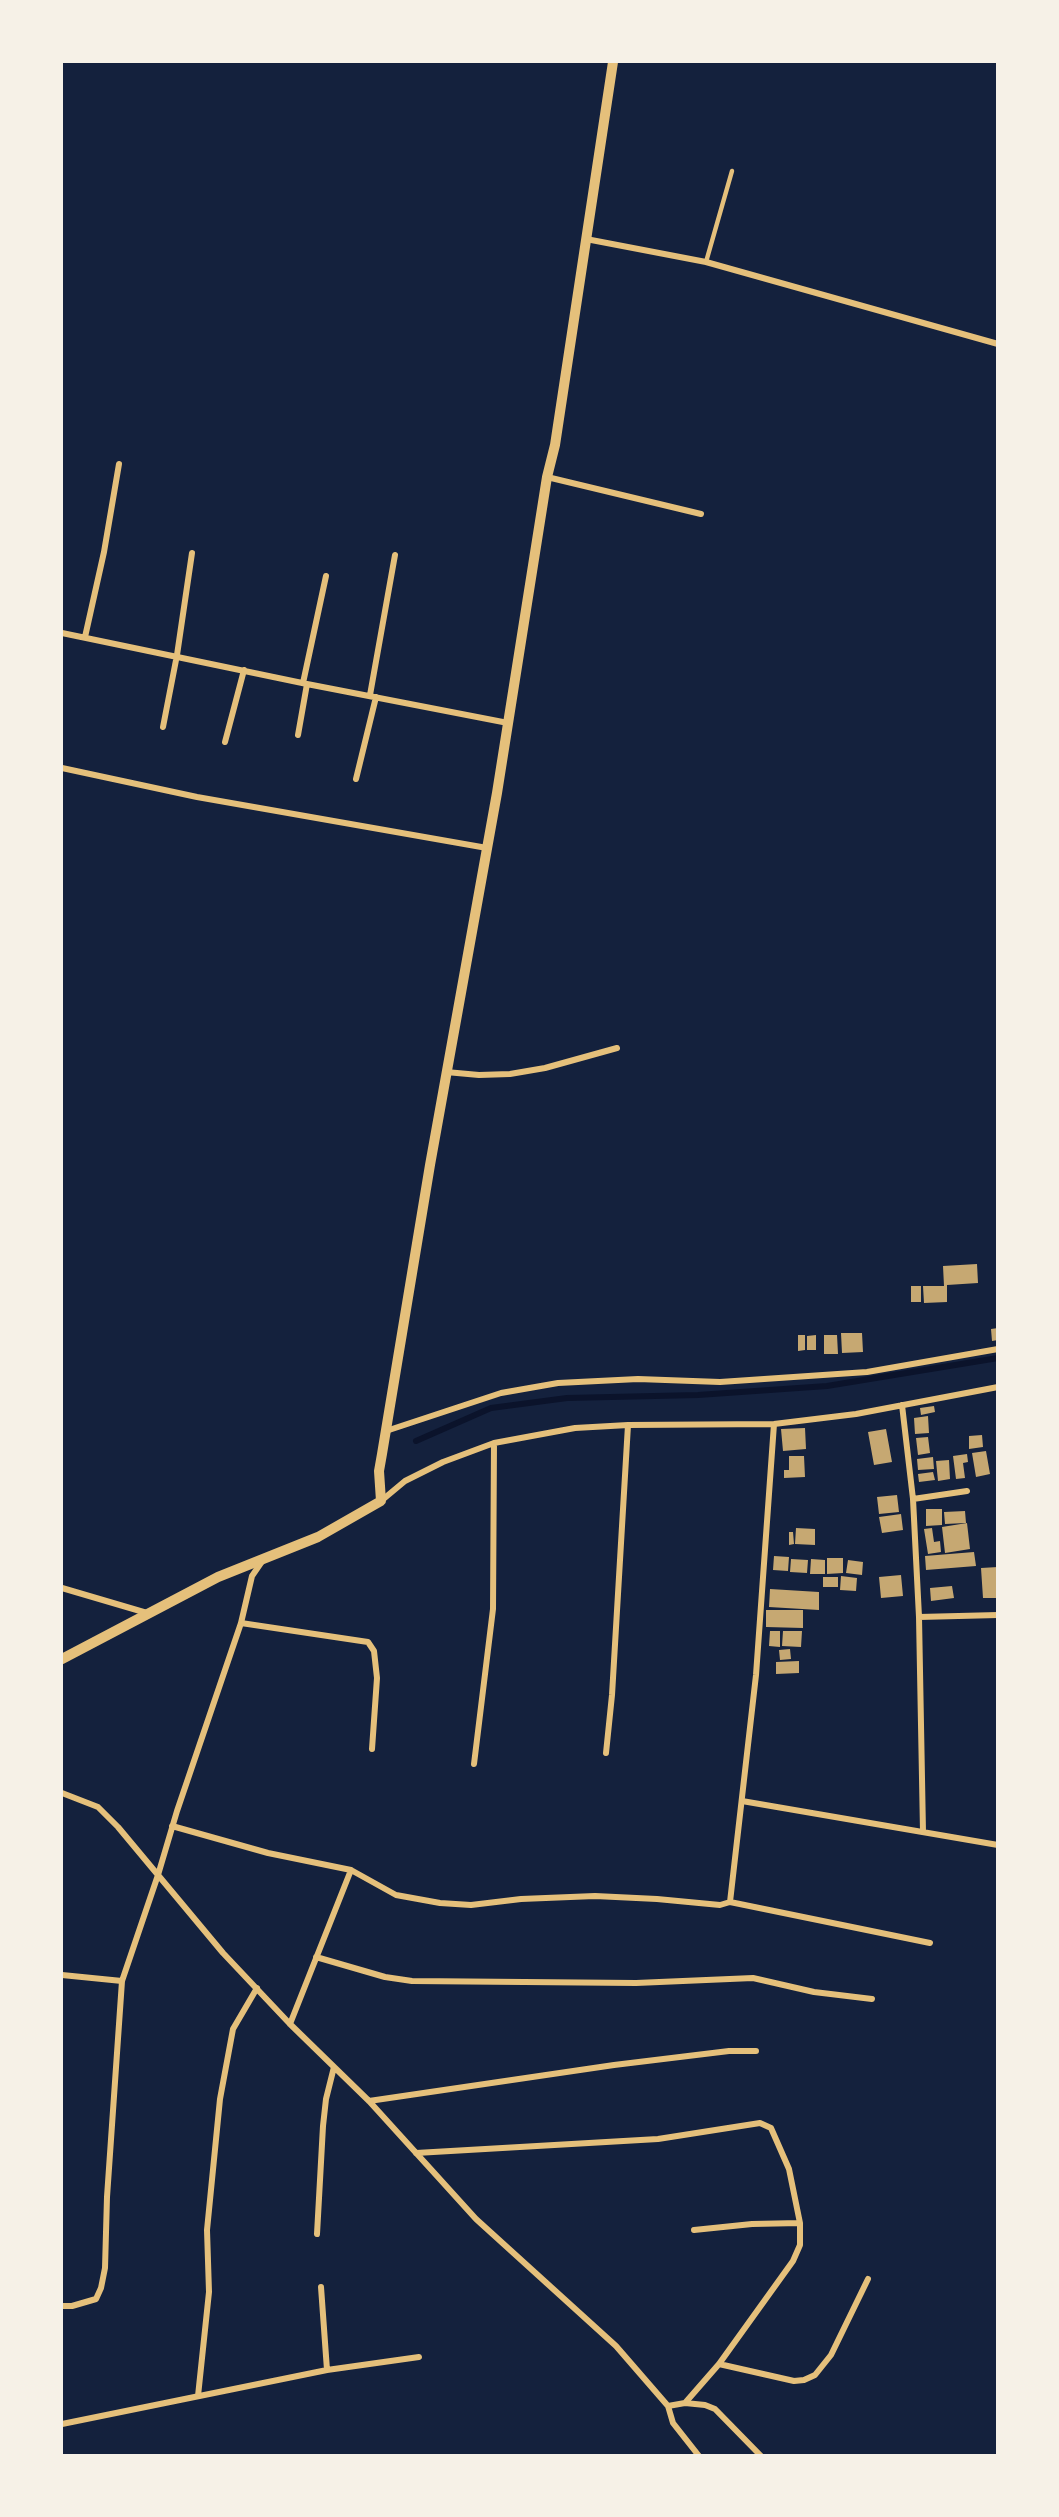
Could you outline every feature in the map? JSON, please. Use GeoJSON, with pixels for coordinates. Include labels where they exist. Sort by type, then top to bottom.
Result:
{"type":"FeatureCollection","features":[{"type":"Feature","properties":{"kind":"street"},"geometry":{"type":"LineString","coordinates":[[381,1501],[379,1471],[446,1072],[487,848],[547,477],[555,445],[613,62]]}},
{"type":"Feature","properties":{"kind":"street"},"geometry":{"type":"LineString","coordinates":[[586,239],[706,262],[998,344]]}},
{"type":"Feature","properties":{"kind":"street"},"geometry":{"type":"LineString","coordinates":[[85,637],[119,464]]}},
{"type":"Feature","properties":{"kind":"street"},"geometry":{"type":"LineString","coordinates":[[547,477],[701,514]]}},
{"type":"Feature","properties":{"kind":"street"},"geometry":{"type":"LineString","coordinates":[[163,727],[177,655],[192,553]]}},
{"type":"Feature","properties":{"kind":"street"},"geometry":{"type":"LineString","coordinates":[[356,779],[373,696],[395,555]]}},
{"type":"Feature","properties":{"kind":"street"},"geometry":{"type":"LineString","coordinates":[[298,735],[305,683],[326,576]]}},
{"type":"Feature","properties":{"kind":"street"},"geometry":{"type":"LineString","coordinates":[[62,633],[508,723]]}},
{"type":"Feature","properties":{"kind":"street"},"geometry":{"type":"LineString","coordinates":[[225,742],[244,670]]}},
{"type":"Feature","properties":{"kind":"street"},"geometry":{"type":"LineString","coordinates":[[62,768],[197,797],[487,848]]}},
{"type":"Feature","properties":{"kind":"street"},"geometry":{"type":"LineString","coordinates":[[446,1072],[479,1075],[510,1074],[545,1068],[617,1048]]}},
{"type":"Feature","properties":{"kind":"street"},"geometry":{"type":"LineString","coordinates":[[386,1431],[501,1393],[558,1383],[638,1379],[720,1382],[867,1372],[998,1349]]}},
{"type":"Feature","properties":{"kind":"street"},"geometry":{"type":"LineString","coordinates":[[62,1659],[218,1576],[318,1537],[381,1501],[405,1481],[443,1462],[494,1443],[575,1428],[628,1425],[774,1424],[856,1414],[998,1387]]}},
{"type":"Feature","properties":{"kind":"street"},"geometry":{"type":"LineString","coordinates":[[902,1405],[913,1499],[919,1617],[922,1832]]}},
{"type":"Feature","properties":{"kind":"street"},"geometry":{"type":"LineString","coordinates":[[730,1902],[756,1675],[774,1424]]}},
{"type":"Feature","properties":{"kind":"street"},"geometry":{"type":"LineString","coordinates":[[606,1753],[612,1695],[628,1425]]}},
{"type":"Feature","properties":{"kind":"street"},"geometry":{"type":"LineString","coordinates":[[474,1764],[493,1609],[494,1443]]}},
{"type":"Feature","properties":{"kind":"street"},"geometry":{"type":"LineString","coordinates":[[913,1499],[968,1491]]}},
{"type":"Feature","properties":{"kind":"street"},"geometry":{"type":"LineString","coordinates":[[62,2306],[72,2306],[96,2299],[105,2268],[107,2197],[122,1981],[172,1826],[242,1623],[252,1576],[263,1560]]}},
{"type":"Feature","properties":{"kind":"street"},"geometry":{"type":"LineString","coordinates":[[62,1588],[147,1613]]}},
{"type":"Feature","properties":{"kind":"street"},"geometry":{"type":"LineString","coordinates":[[919,1617],[998,1615]]}},
{"type":"Feature","properties":{"kind":"street"},"geometry":{"type":"LineString","coordinates":[[242,1623],[368,1642],[374,1651],[377,1678],[372,1749]]}},
{"type":"Feature","properties":{"kind":"street"},"geometry":{"type":"LineString","coordinates":[[62,1793],[98,1807],[118,1827],[223,1953],[290,2024],[369,2101],[476,2219],[616,2346],[668,2406],[673,2423],[699,2456]]}},
{"type":"Feature","properties":{"kind":"street"},"geometry":{"type":"LineString","coordinates":[[742,1801],[998,1845]]}},
{"type":"Feature","properties":{"kind":"street"},"geometry":{"type":"LineString","coordinates":[[172,1826],[268,1852],[351,1870],[396,1895],[440,1903],[471,1905],[521,1899],[595,1896],[720,1905],[730,1902],[930,1942]]}},
{"type":"Feature","properties":{"kind":"street"},"geometry":{"type":"LineString","coordinates":[[290,2024],[351,1870]]}},
{"type":"Feature","properties":{"kind":"street"},"geometry":{"type":"LineString","coordinates":[[316,1957],[384,1977],[412,1981],[636,1983],[753,1978],[814,1992],[872,1999]]}},
{"type":"Feature","properties":{"kind":"street"},"geometry":{"type":"LineString","coordinates":[[62,1976],[122,1981]]}},
{"type":"Feature","properties":{"kind":"street"},"geometry":{"type":"LineString","coordinates":[[198,2396],[209,2292],[207,2230],[220,2099],[233,2029],[257,1988]]}},
{"type":"Feature","properties":{"kind":"street"},"geometry":{"type":"LineString","coordinates":[[369,2101],[614,2065],[729,2051],[756,2051]]}},
{"type":"Feature","properties":{"kind":"street"},"geometry":{"type":"LineString","coordinates":[[317,2234],[324,2117],[334,2067]]}},
{"type":"Feature","properties":{"kind":"street"},"geometry":{"type":"LineString","coordinates":[[416,2153],[658,2139],[760,2122],[771,2128],[789,2169],[800,2223],[800,2245],[793,2261],[719,2364],[685,2403]]}},
{"type":"Feature","properties":{"kind":"street"},"geometry":{"type":"LineString","coordinates":[[694,2230],[752,2224],[800,2223]]}},
{"type":"Feature","properties":{"kind":"street"},"geometry":{"type":"LineString","coordinates":[[719,2364],[794,2381],[815,2375],[831,2355],[868,2279]]}},
{"type":"Feature","properties":{"kind":"street"},"geometry":{"type":"LineString","coordinates":[[321,2287],[327,2370]]}},
{"type":"Feature","properties":{"kind":"street"},"geometry":{"type":"LineString","coordinates":[[62,2424],[327,2370],[419,2357]]}},
{"type":"Feature","properties":{"kind":"street"},"geometry":{"type":"LineString","coordinates":[[668,2406],[685,2403],[705,2405],[715,2409],[761,2456]]}},
{"type":"Feature","properties":{"kind":"lane"},"geometry":{"type":"LineString","coordinates":[[706,262],[732,171]]}},
{"type":"Feature","properties":{"kind":"building"},"geometry":{"type":"Polygon","coordinates":[[[977,1264],[978,1283],[947,1285],[947,1302],[924,1303],[923,1286],[944,1286],[943,1266],[977,1264]]]}},
{"type":"Feature","properties":{"kind":"building"},"geometry":{"type":"Polygon","coordinates":[[[911,1286],[921,1286],[921,1302],[911,1302],[911,1286]]]}},
{"type":"Feature","properties":{"kind":"building"},"geometry":{"type":"Polygon","coordinates":[[[998,1328],[998,1340],[992,1341],[991,1329],[998,1328]]]}},
{"type":"Feature","properties":{"kind":"building"},"geometry":{"type":"Polygon","coordinates":[[[841,1333],[862,1333],[863,1352],[842,1353],[841,1333]]]}},
{"type":"Feature","properties":{"kind":"building"},"geometry":{"type":"Polygon","coordinates":[[[798,1335],[805,1335],[805,1350],[798,1351],[798,1335]]]}},
{"type":"Feature","properties":{"kind":"building"},"geometry":{"type":"Polygon","coordinates":[[[816,1335],[816,1350],[807,1350],[807,1336],[816,1335]]]}},
{"type":"Feature","properties":{"kind":"building"},"geometry":{"type":"Polygon","coordinates":[[[824,1335],[837,1335],[838,1354],[824,1354],[824,1335]]]}},
{"type":"Feature","properties":{"kind":"building"},"geometry":{"type":"Polygon","coordinates":[[[934,1406],[935,1412],[921,1415],[920,1408],[934,1406]]]}},
{"type":"Feature","properties":{"kind":"building"},"geometry":{"type":"Polygon","coordinates":[[[928,1416],[929,1433],[915,1434],[914,1418],[928,1416]]]}},
{"type":"Feature","properties":{"kind":"building"},"geometry":{"type":"Polygon","coordinates":[[[805,1428],[806,1449],[783,1451],[781,1429],[805,1428]]]}},
{"type":"Feature","properties":{"kind":"building"},"geometry":{"type":"Polygon","coordinates":[[[886,1429],[892,1462],[874,1465],[868,1432],[886,1429]]]}},
{"type":"Feature","properties":{"kind":"building"},"geometry":{"type":"Polygon","coordinates":[[[982,1435],[983,1447],[969,1449],[969,1436],[982,1435]]]}},
{"type":"Feature","properties":{"kind":"building"},"geometry":{"type":"Polygon","coordinates":[[[928,1437],[930,1453],[918,1455],[916,1438],[928,1437]]]}},
{"type":"Feature","properties":{"kind":"building"},"geometry":{"type":"Polygon","coordinates":[[[986,1451],[990,1474],[976,1477],[972,1453],[986,1451]]]}},
{"type":"Feature","properties":{"kind":"building"},"geometry":{"type":"Polygon","coordinates":[[[967,1454],[968,1462],[963,1463],[965,1478],[956,1479],[953,1456],[967,1454]]]}},
{"type":"Feature","properties":{"kind":"building"},"geometry":{"type":"Polygon","coordinates":[[[789,1456],[804,1456],[805,1477],[784,1478],[784,1470],[789,1470],[789,1456]]]}},
{"type":"Feature","properties":{"kind":"building"},"geometry":{"type":"Polygon","coordinates":[[[933,1457],[934,1469],[918,1470],[917,1459],[933,1457]]]}},
{"type":"Feature","properties":{"kind":"building"},"geometry":{"type":"Polygon","coordinates":[[[949,1460],[950,1479],[938,1481],[936,1461],[949,1460]]]}},
{"type":"Feature","properties":{"kind":"building"},"geometry":{"type":"Polygon","coordinates":[[[933,1472],[935,1480],[919,1482],[918,1474],[933,1472]]]}},
{"type":"Feature","properties":{"kind":"building"},"geometry":{"type":"Polygon","coordinates":[[[897,1495],[899,1512],[879,1514],[877,1497],[897,1495]]]}},
{"type":"Feature","properties":{"kind":"building"},"geometry":{"type":"Polygon","coordinates":[[[926,1509],[942,1509],[942,1525],[926,1526],[926,1509]]]}},
{"type":"Feature","properties":{"kind":"building"},"geometry":{"type":"Polygon","coordinates":[[[965,1511],[966,1523],[945,1524],[944,1512],[965,1511]]]}},
{"type":"Feature","properties":{"kind":"building"},"geometry":{"type":"Polygon","coordinates":[[[901,1514],[903,1530],[882,1533],[879,1517],[901,1514]]]}},
{"type":"Feature","properties":{"kind":"building"},"geometry":{"type":"Polygon","coordinates":[[[967,1523],[970,1549],[945,1553],[942,1527],[967,1523]]]}},
{"type":"Feature","properties":{"kind":"building"},"geometry":{"type":"Polygon","coordinates":[[[796,1528],[815,1529],[815,1545],[795,1544],[796,1528]]]}},
{"type":"Feature","properties":{"kind":"building"},"geometry":{"type":"Polygon","coordinates":[[[932,1528],[934,1542],[940,1541],[941,1552],[928,1554],[924,1529],[932,1528]]]}},
{"type":"Feature","properties":{"kind":"building"},"geometry":{"type":"Polygon","coordinates":[[[789,1532],[793,1532],[794,1544],[789,1545],[789,1532]]]}},
{"type":"Feature","properties":{"kind":"building"},"geometry":{"type":"Polygon","coordinates":[[[974,1552],[976,1566],[926,1570],[925,1556],[974,1552]]]}},
{"type":"Feature","properties":{"kind":"building"},"geometry":{"type":"Polygon","coordinates":[[[774,1556],[789,1557],[788,1571],[773,1570],[774,1556]]]}},
{"type":"Feature","properties":{"kind":"building"},"geometry":{"type":"Polygon","coordinates":[[[827,1558],[843,1558],[843,1573],[827,1574],[827,1558]]]}},
{"type":"Feature","properties":{"kind":"building"},"geometry":{"type":"Polygon","coordinates":[[[791,1559],[808,1560],[807,1573],[790,1572],[791,1559]]]}},
{"type":"Feature","properties":{"kind":"building"},"geometry":{"type":"Polygon","coordinates":[[[811,1559],[825,1560],[825,1574],[810,1574],[811,1559]]]}},
{"type":"Feature","properties":{"kind":"building"},"geometry":{"type":"Polygon","coordinates":[[[848,1560],[863,1562],[862,1575],[846,1573],[848,1560]]]}},
{"type":"Feature","properties":{"kind":"building"},"geometry":{"type":"Polygon","coordinates":[[[998,1567],[998,1598],[983,1598],[981,1568],[998,1567]]]}},
{"type":"Feature","properties":{"kind":"building"},"geometry":{"type":"Polygon","coordinates":[[[901,1575],[903,1596],[881,1598],[879,1577],[901,1575]]]}},
{"type":"Feature","properties":{"kind":"building"},"geometry":{"type":"Polygon","coordinates":[[[841,1576],[857,1578],[856,1591],[840,1590],[841,1576]]]}},
{"type":"Feature","properties":{"kind":"building"},"geometry":{"type":"Polygon","coordinates":[[[823,1577],[838,1577],[838,1587],[823,1587],[823,1577]]]}},
{"type":"Feature","properties":{"kind":"building"},"geometry":{"type":"Polygon","coordinates":[[[952,1586],[954,1598],[931,1601],[930,1588],[952,1586]]]}},
{"type":"Feature","properties":{"kind":"building"},"geometry":{"type":"Polygon","coordinates":[[[770,1589],[819,1592],[819,1610],[769,1607],[770,1589]]]}},
{"type":"Feature","properties":{"kind":"building"},"geometry":{"type":"Polygon","coordinates":[[[766,1610],[803,1610],[803,1628],[766,1627],[766,1610]]]}},
{"type":"Feature","properties":{"kind":"building"},"geometry":{"type":"Polygon","coordinates":[[[770,1631],[780,1631],[780,1647],[769,1646],[770,1631]]]}},
{"type":"Feature","properties":{"kind":"building"},"geometry":{"type":"Polygon","coordinates":[[[783,1631],[802,1631],[801,1647],[782,1646],[783,1631]]]}},
{"type":"Feature","properties":{"kind":"building"},"geometry":{"type":"Polygon","coordinates":[[[790,1649],[791,1659],[780,1660],[779,1650],[790,1649]]]}},
{"type":"Feature","properties":{"kind":"building"},"geometry":{"type":"Polygon","coordinates":[[[799,1661],[799,1673],[776,1674],[776,1662],[799,1661]]]}},
{"type":"Feature","properties":{"kind":"waterway"},"geometry":{"type":"LineString","coordinates":[[416,1441],[491,1408],[567,1398],[698,1395],[827,1386],[998,1358]]}}]}
